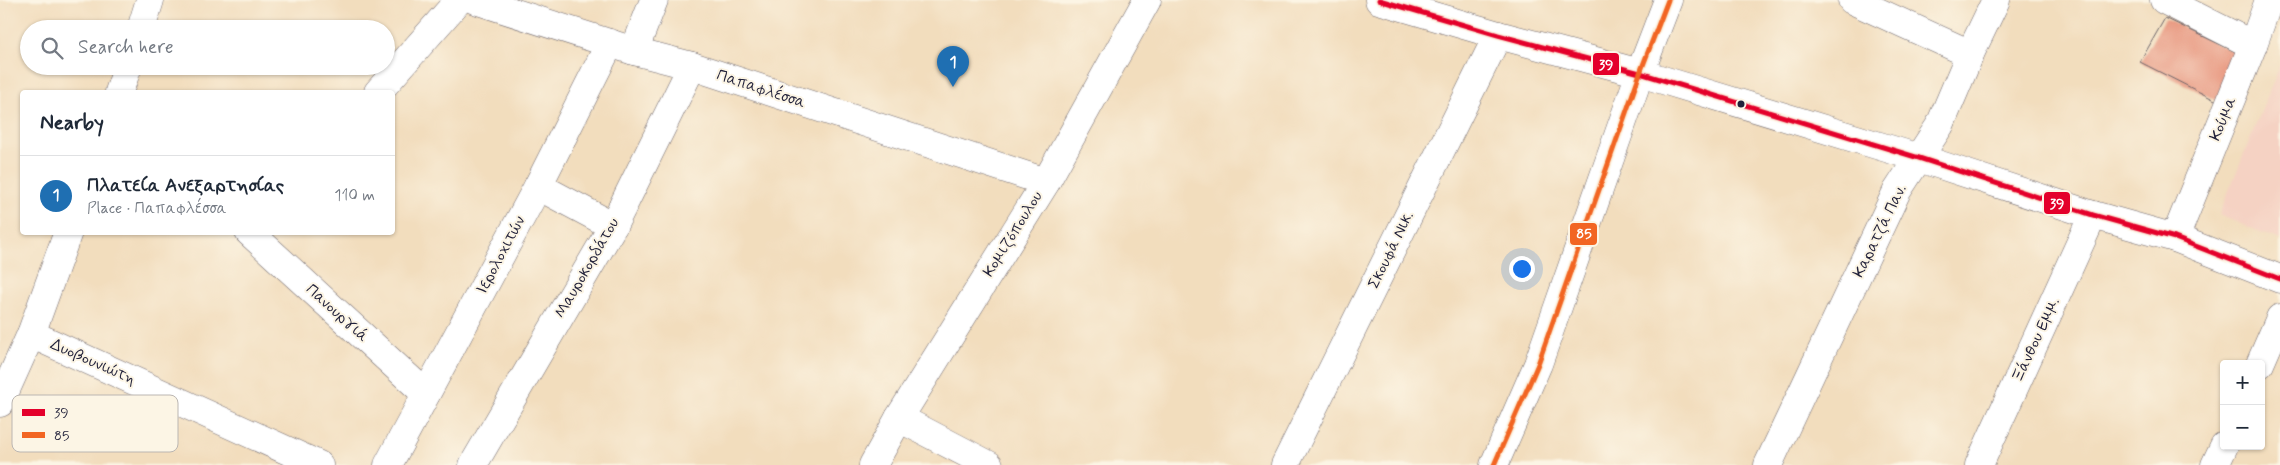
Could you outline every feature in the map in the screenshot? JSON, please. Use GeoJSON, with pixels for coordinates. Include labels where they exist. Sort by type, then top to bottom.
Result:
{"type":"FeatureCollection","features":[{"type":"Feature","properties":{"kind":"street"},"geometry":{"type":"LineString","coordinates":[[144,20],[150,0]]}},
{"type":"Feature","properties":{"kind":"street"},"geometry":{"type":"LineString","coordinates":[[395,73],[459,0]]}},
{"type":"Feature","properties":{"kind":"street","name":"Παπαφλέσσα"},"geometry":{"type":"LineString","coordinates":[[475,0],[622,47],[692,66],[1046,182]]}},
{"type":"Feature","properties":{"kind":"street","name":"Ιερολοχιτών"},"geometry":{"type":"LineString","coordinates":[[388,465],[538,186],[622,47],[654,0]]}},
{"type":"Feature","properties":{"kind":"street","name":"Κομιζόπουλου"},"geometry":{"type":"LineString","coordinates":[[873,465],[899,418],[1046,182],[1147,0]]}},
{"type":"Feature","properties":{"kind":"street"},"geometry":{"type":"LineString","coordinates":[[1379,0],[1498,35],[1640,73],[1919,158],[2094,215],[2175,238],[2280,279]]}},
{"type":"Feature","properties":{"kind":"street"},"geometry":{"type":"LineString","coordinates":[[1494,465],[1538,364],[1640,73],[1668,0]]}},
{"type":"Feature","properties":{"kind":"street"},"geometry":{"type":"LineString","coordinates":[[1852,0],[1970,54]]}},
{"type":"Feature","properties":{"kind":"street","name":"Καρατζά Παν."},"geometry":{"type":"LineString","coordinates":[[1768,465],[1897,191],[1940,125],[1970,54],[1996,0]]}},
{"type":"Feature","properties":{"kind":"street"},"geometry":{"type":"LineString","coordinates":[[2164,0],[2253,45]]}},
{"type":"Feature","properties":{"kind":"street","name":"Κούμα"},"geometry":{"type":"LineString","coordinates":[[2175,238],[2253,45],[2269,0]]}},
{"type":"Feature","properties":{"kind":"street","name":"Σκουφά Νικ."},"geometry":{"type":"LineString","coordinates":[[1285,465],[1498,35]]}},
{"type":"Feature","properties":{"kind":"street","name":"Μαυροκορδάτου"},"geometry":{"type":"LineString","coordinates":[[473,465],[613,226],[692,66]]}},
{"type":"Feature","properties":{"kind":"street"},"geometry":{"type":"LineString","coordinates":[[120,90],[125,75]]}},
{"type":"Feature","properties":{"kind":"street"},"geometry":{"type":"LineString","coordinates":[[380,90],[393,75]]}},
{"type":"Feature","properties":{"kind":"street"},"geometry":{"type":"LineString","coordinates":[[538,186],[613,226]]}},
{"type":"Feature","properties":{"kind":"street","name":"Ξάνθου Εμμ."},"geometry":{"type":"LineString","coordinates":[[1979,465],[2094,215]]}},
{"type":"Feature","properties":{"kind":"street"},"geometry":{"type":"LineString","coordinates":[[0,404],[31,334],[67,235]]}},
{"type":"Feature","properties":{"kind":"street","name":"Πανουργιά"},"geometry":{"type":"LineString","coordinates":[[253,235],[426,394]]}},
{"type":"Feature","properties":{"kind":"street"},"geometry":{"type":"LineString","coordinates":[[2262,360],[2280,318]]}},
{"type":"Feature","properties":{"kind":"street","name":"Δυοβουνιώτη"},"geometry":{"type":"LineString","coordinates":[[31,334],[165,395]]}},
{"type":"Feature","properties":{"kind":"street","name":"Δυοβουνιώτη"},"geometry":{"type":"LineString","coordinates":[[178,401],[318,465]]}},
{"type":"Feature","properties":{"kind":"street"},"geometry":{"type":"LineString","coordinates":[[899,418],[989,465]]}},
{"type":"Feature","properties":{"kind":"street"},"geometry":{"type":"LineString","coordinates":[[2216,465],[2222,450]]}},
{"type":"Feature","properties":{"kind":"shaded area"},"geometry":{"type":"Polygon","coordinates":[[[2280,65],[2280,240],[2219,215],[2280,65]]]}},
{"type":"Feature","properties":{"kind":"building"},"geometry":{"type":"Polygon","coordinates":[[[2165,18],[2240,54],[2217,101],[2140,62],[2165,18]]]}},
{"type":"Feature","properties":{"kind":"transit line","name":"39"},"geometry":{"type":"LineString","coordinates":[[1379,0],[1498,35],[1640,73],[1919,158],[2093,215],[2175,238],[2280,279]]}},
{"type":"Feature","properties":{"kind":"transit line","name":"85"},"geometry":{"type":"LineString","coordinates":[[1494,465],[1538,364],[1640,73],[1668,0]]}},
{"type":"Feature","properties":{"kind":"place","name":"Πλατεία Ανεξαρτησίας"},"geometry":{"type":"Point","coordinates":[953,87]}}]}
